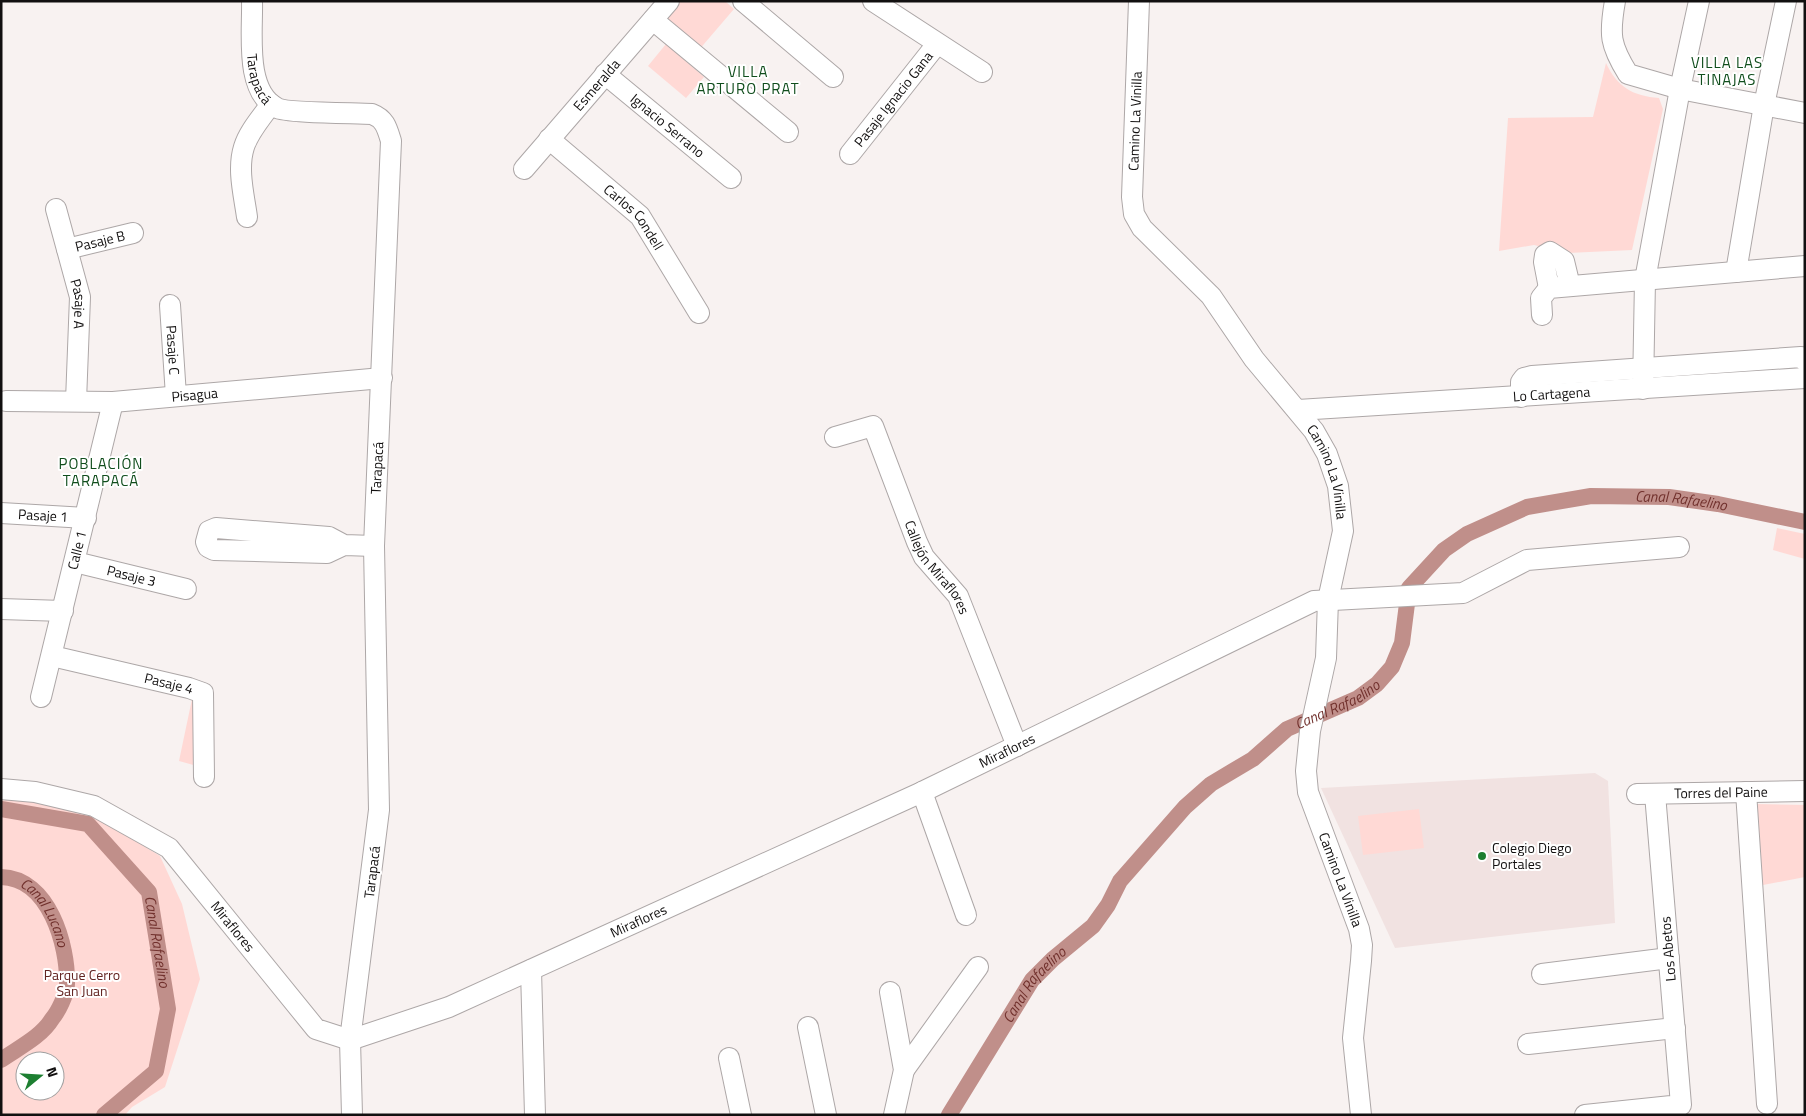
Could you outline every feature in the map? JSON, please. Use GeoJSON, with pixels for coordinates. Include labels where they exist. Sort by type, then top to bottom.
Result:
{"type":"FeatureCollection","features":[{"type":"Feature","properties":{"kind":"street","name":"Tarapacá"},"geometry":{"type":"LineString","coordinates":[[252,1],[255,77],[262,96],[278,109],[372,114],[380,117],[387,126],[390,141],[374,546],[379,810],[350,1040],[352,1115]]}},
{"type":"Feature","properties":{"kind":"street","name":"Esmeralda"},"geometry":{"type":"LineString","coordinates":[[524,168],[669,1]]}},
{"type":"Feature","properties":{"kind":"street"},"geometry":{"type":"LineString","coordinates":[[743,1],[833,77]]}},
{"type":"Feature","properties":{"kind":"street"},"geometry":{"type":"LineString","coordinates":[[873,1],[982,72]]}},
{"type":"Feature","properties":{"kind":"street","name":"Camino La Vinilla"},"geometry":{"type":"LineString","coordinates":[[1139,1],[1132,197],[1134,214],[1152,239],[1211,296],[1254,359],[1314,430],[1327,454],[1342,500],[1344,530],[1328,600],[1326,658],[1310,729],[1306,761],[1308,792],[1359,929],[1362,946],[1352,1038],[1360,1115]]}},
{"type":"Feature","properties":{"kind":"street"},"geometry":{"type":"LineString","coordinates":[[1615,1],[1610,30],[1616,55],[1628,74],[1680,89],[1805,113]]}},
{"type":"Feature","properties":{"kind":"street"},"geometry":{"type":"LineString","coordinates":[[1643,389],[1646,280],[1680,89],[1699,1]]}},
{"type":"Feature","properties":{"kind":"street"},"geometry":{"type":"LineString","coordinates":[[1736,272],[1764,105],[1786,1]]}},
{"type":"Feature","properties":{"kind":"street"},"geometry":{"type":"LineString","coordinates":[[652,20],[788,132]]}},
{"type":"Feature","properties":{"kind":"street","name":"Pasaje Ignacio Gana"},"geometry":{"type":"LineString","coordinates":[[850,154],[938,44]]}},
{"type":"Feature","properties":{"kind":"street","name":"Ignacio Serrano"},"geometry":{"type":"LineString","coordinates":[[605,74],[731,178]]}},
{"type":"Feature","properties":{"kind":"street"},"geometry":{"type":"LineString","coordinates":[[247,217],[241,161],[244,146],[271,104]]}},
{"type":"Feature","properties":{"kind":"street","name":"Carlos Condell"},"geometry":{"type":"LineString","coordinates":[[549,140],[640,216],[699,313]]}},
{"type":"Feature","properties":{"kind":"street","name":"Pasaje A"},"geometry":{"type":"LineString","coordinates":[[56,209],[80,297],[76,401]]}},
{"type":"Feature","properties":{"kind":"street","name":"Pasaje B"},"geometry":{"type":"LineString","coordinates":[[67,249],[133,233]]}},
{"type":"Feature","properties":{"kind":"street"},"geometry":{"type":"LineString","coordinates":[[1542,315],[1541,298],[1548,288],[1544,262],[1545,255],[1550,252],[1564,261],[1570,286]]}},
{"type":"Feature","properties":{"kind":"street"},"geometry":{"type":"LineString","coordinates":[[1548,288],[1805,266]]}},
{"type":"Feature","properties":{"kind":"street","name":"Pasaje C"},"geometry":{"type":"LineString","coordinates":[[170,305],[176,396]]}},
{"type":"Feature","properties":{"kind":"street"},"geometry":{"type":"LineString","coordinates":[[1521,396],[1521,382],[1524,378],[1801,358],[1805,361]]}},
{"type":"Feature","properties":{"kind":"street","name":"Pisagua"},"geometry":{"type":"LineString","coordinates":[[6,401],[113,402],[382,378]]}},
{"type":"Feature","properties":{"kind":"street","name":"Lo Cartagena"},"geometry":{"type":"LineString","coordinates":[[1298,410],[1805,378]]}},
{"type":"Feature","properties":{"kind":"street","name":"Calle 1"},"geometry":{"type":"LineString","coordinates":[[41,697],[113,402]]}},
{"type":"Feature","properties":{"kind":"street","name":"Callejón Miraflores"},"geometry":{"type":"LineString","coordinates":[[835,437],[873,426],[924,557],[958,596],[1017,746]]}},
{"type":"Feature","properties":{"kind":"street","name":"Pasaje 1"},"geometry":{"type":"LineString","coordinates":[[1,513],[86,518]]}},
{"type":"Feature","properties":{"kind":"street"},"geometry":{"type":"LineString","coordinates":[[344,545],[327,553],[214,550],[208,547],[206,534],[216,528],[329,538],[344,545],[374,546]]}},
{"type":"Feature","properties":{"kind":"street","name":"Miraflores"},"geometry":{"type":"LineString","coordinates":[[1,789],[35,792],[94,806],[168,848],[316,1029],[350,1040],[449,1007],[922,792],[1314,601],[1463,593],[1527,560],[1679,547]]}},
{"type":"Feature","properties":{"kind":"street","name":"Pasaje 3"},"geometry":{"type":"LineString","coordinates":[[75,562],[186,589]]}},
{"type":"Feature","properties":{"kind":"street"},"geometry":{"type":"LineString","coordinates":[[1,609],[63,611]]}},
{"type":"Feature","properties":{"kind":"street","name":"Pasaje 4"},"geometry":{"type":"LineString","coordinates":[[52,656],[189,688],[203,693],[204,777]]}},
{"type":"Feature","properties":{"kind":"street","name":"Torres del Paine"},"geometry":{"type":"LineString","coordinates":[[1646,794],[1805,791]]}},
{"type":"Feature","properties":{"kind":"street"},"geometry":{"type":"LineString","coordinates":[[922,792],[966,915]]}},
{"type":"Feature","properties":{"kind":"street"},"geometry":{"type":"LineString","coordinates":[[1746,792],[1766,1104]]}},
{"type":"Feature","properties":{"kind":"street","name":"Los Abetos"},"geometry":{"type":"LineString","coordinates":[[1584,1115],[1681,1105],[1669,958],[1646,794]]}},
{"type":"Feature","properties":{"kind":"street"},"geometry":{"type":"LineString","coordinates":[[1542,974],[1669,958]]}},
{"type":"Feature","properties":{"kind":"street"},"geometry":{"type":"LineString","coordinates":[[904,1070],[978,967]]}},
{"type":"Feature","properties":{"kind":"street"},"geometry":{"type":"LineString","coordinates":[[531,970],[534,1115]]}},
{"type":"Feature","properties":{"kind":"street"},"geometry":{"type":"LineString","coordinates":[[890,992],[904,1070],[894,1115]]}},
{"type":"Feature","properties":{"kind":"street"},"geometry":{"type":"LineString","coordinates":[[808,1027],[826,1115]]}},
{"type":"Feature","properties":{"kind":"street"},"geometry":{"type":"LineString","coordinates":[[1528,1044],[1675,1028]]}},
{"type":"Feature","properties":{"kind":"street"},"geometry":{"type":"LineString","coordinates":[[729,1058],[741,1115]]}},
{"type":"Feature","properties":{"kind":"shaded area","name":"Colegio Diego Portales"},"geometry":{"type":"Polygon","coordinates":[[[1595,773],[1608,781],[1615,923],[1395,948],[1321,788],[1595,773]]]}},
{"type":"Feature","properties":{"kind":"green space"},"geometry":{"type":"Polygon","coordinates":[[[678,1],[725,1],[734,9],[698,51],[661,20],[678,1]]]}},
{"type":"Feature","properties":{"kind":"green space"},"geometry":{"type":"Polygon","coordinates":[[[666,44],[704,77],[686,98],[648,66],[666,44]]]}},
{"type":"Feature","properties":{"kind":"green space"},"geometry":{"type":"Polygon","coordinates":[[[1606,63],[1615,78],[1627,89],[1641,95],[1659,98],[1663,109],[1632,250],[1568,253],[1534,245],[1499,251],[1508,118],[1593,117],[1606,63]]]}},
{"type":"Feature","properties":{"kind":"green space"},"geometry":{"type":"Polygon","coordinates":[[[1777,528],[1805,534],[1805,559],[1773,550],[1777,528]]]}},
{"type":"Feature","properties":{"kind":"green space"},"geometry":{"type":"Polygon","coordinates":[[[192,699],[198,700],[197,766],[179,761],[192,699]]]}},
{"type":"Feature","properties":{"kind":"green space","name":"Parque Cerro San Juan"},"geometry":{"type":"Polygon","coordinates":[[[1,798],[31,800],[93,815],[160,856],[182,904],[200,979],[165,1087],[132,1107],[125,1115],[1,1115],[1,798]]]}},
{"type":"Feature","properties":{"kind":"green space"},"geometry":{"type":"Polygon","coordinates":[[[1755,804],[1805,805],[1805,877],[1763,885],[1755,804]]]}},
{"type":"Feature","properties":{"kind":"green space"},"geometry":{"type":"Polygon","coordinates":[[[1419,809],[1424,848],[1363,855],[1358,816],[1419,809]]]}},
{"type":"Feature","properties":{"kind":"waterway","name":"Canal Rafaelino"},"geometry":{"type":"LineString","coordinates":[[949,1115],[1032,980],[1053,959],[1093,926],[1108,905],[1120,881],[1185,807],[1211,784],[1253,759],[1287,729],[1358,698],[1377,684],[1392,667],[1402,643],[1409,588],[1444,550],[1467,534],[1527,507],[1591,496],[1669,497],[1718,504],[1805,522]]}},
{"type":"Feature","properties":{"kind":"waterway","name":"Canal Rafaelino"},"geometry":{"type":"LineString","coordinates":[[1,809],[88,824],[149,892],[168,1009],[156,1071],[104,1115]]}},
{"type":"Feature","properties":{"kind":"waterway","name":"Canal Lucano"},"geometry":{"type":"LineString","coordinates":[[1,877],[18,880],[32,889],[43,901],[59,933],[64,951],[67,984],[62,1003],[42,1031],[1,1060]]}},
{"type":"Feature","properties":{"kind":"place","name":"Colegio Diego Portales"},"geometry":{"type":"Point","coordinates":[1482,856]}},
{"type":"Feature","properties":{"kind":"district","name":"VILLA LAS TINAJAS"},"geometry":{"type":"Point","coordinates":[1727,72]}},
{"type":"Feature","properties":{"kind":"district","name":"VILLA ARTURO PRAT"},"geometry":{"type":"Point","coordinates":[748,80]}},
{"type":"Feature","properties":{"kind":"district","name":"POBLACIÓN TARAPACÁ"},"geometry":{"type":"Point","coordinates":[101,472]}}]}
